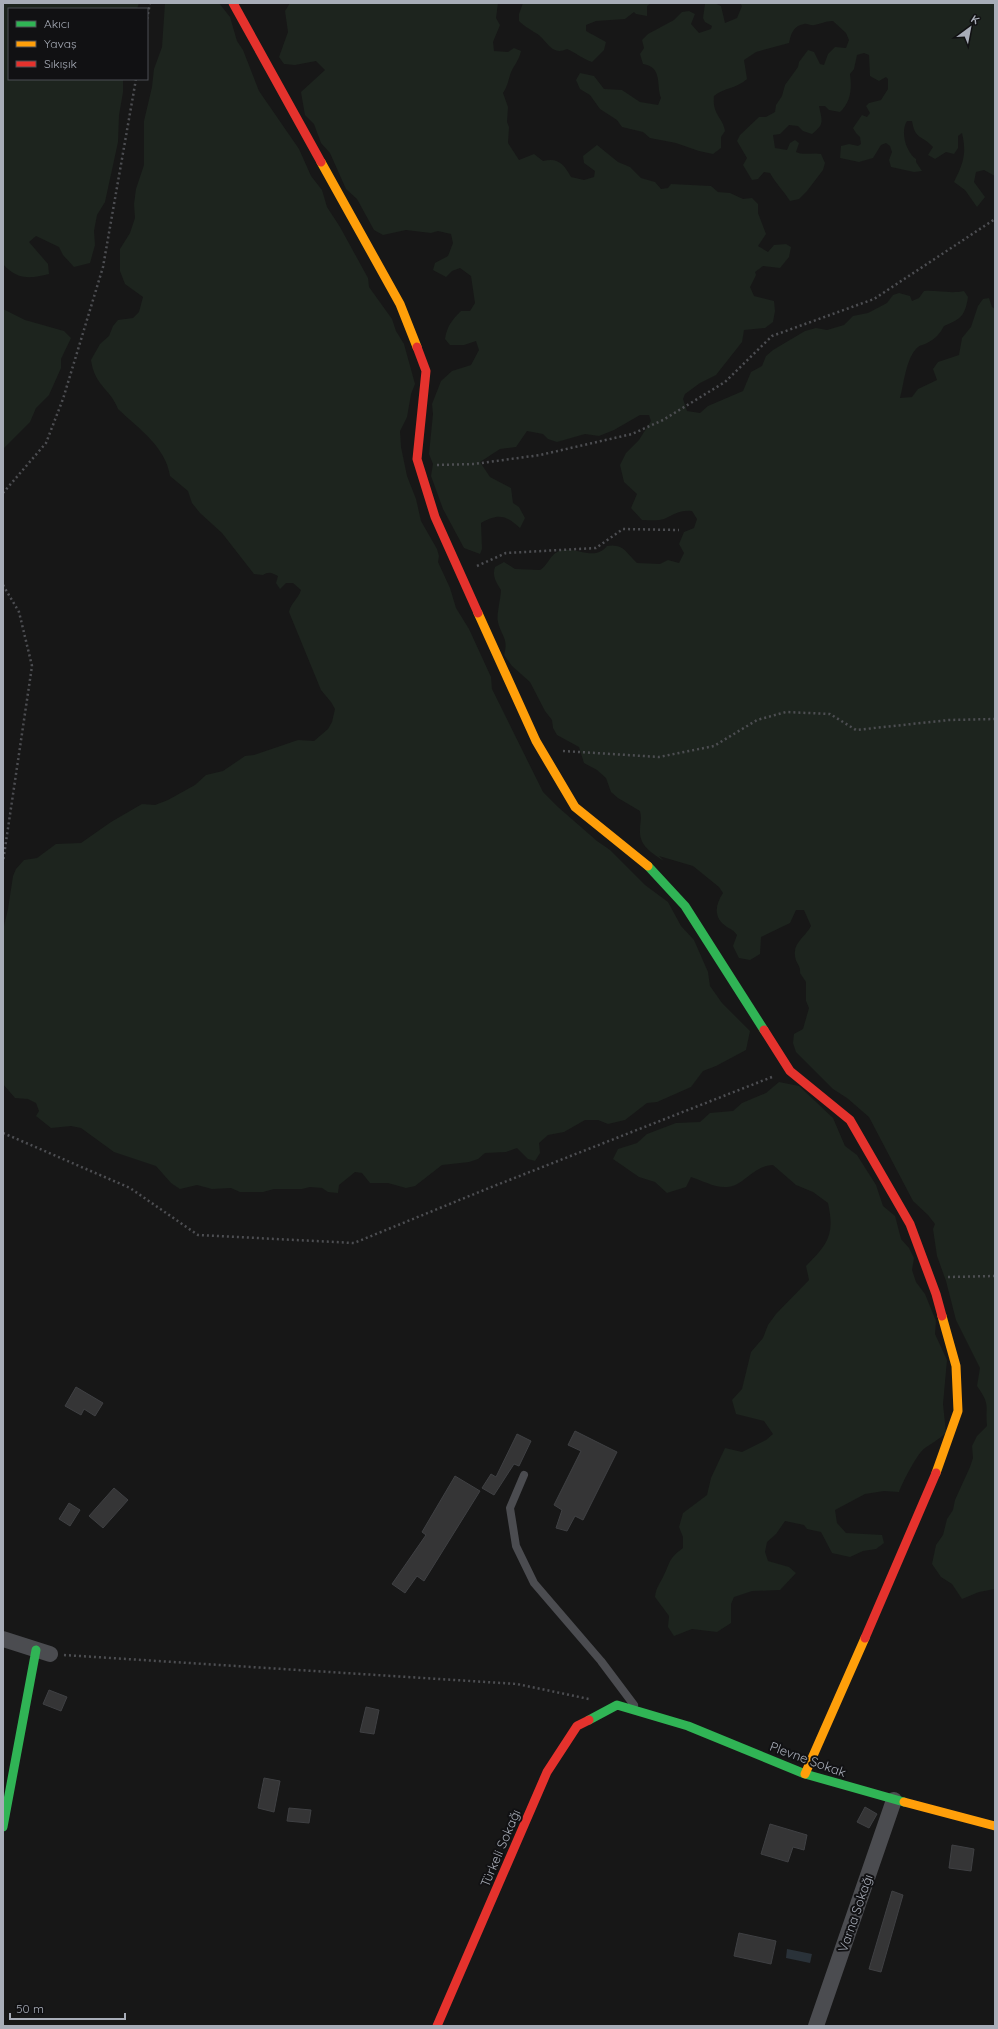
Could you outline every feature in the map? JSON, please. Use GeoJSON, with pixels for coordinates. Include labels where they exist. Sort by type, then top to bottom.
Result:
{"type":"FeatureCollection","features":[{"type":"Feature","properties":{"kind":"street"},"geometry":{"type":"LineString","coordinates":[[233,3],[400,304],[426,371],[417,459],[418,465],[435,517],[541,750],[575,807],[650,868],[684,906],[790,1070],[850,1120],[910,1224],[930,1278],[956,1366],[958,1411],[932,1485],[805,1774]]}},
{"type":"Feature","properties":{"kind":"street"},"geometry":{"type":"LineString","coordinates":[[3,1639],[43,1652],[3,1827]]}},
{"type":"Feature","properties":{"kind":"street","name":"Plevne Sokak"},"geometry":{"type":"LineString","coordinates":[[617,1705],[688,1726],[805,1774],[894,1800],[995,1826]]}},
{"type":"Feature","properties":{"kind":"street","name":"Türkeli Sokağı"},"geometry":{"type":"LineString","coordinates":[[437,2026],[547,1772],[577,1726],[617,1705]]}},
{"type":"Feature","properties":{"kind":"street","name":"Varna Sokağı"},"geometry":{"type":"LineString","coordinates":[[816,2026],[894,1800]]}},
{"type":"Feature","properties":{"kind":"lane"},"geometry":{"type":"LineString","coordinates":[[524,1475],[510,1508],[516,1546],[534,1583],[601,1661],[639,1712]]}},
{"type":"Feature","properties":{"kind":"path"},"geometry":{"type":"LineString","coordinates":[[148,14],[150,3]]}},
{"type":"Feature","properties":{"kind":"path"},"geometry":{"type":"LineString","coordinates":[[3,493],[46,443],[63,399],[103,267],[136,80]]}},
{"type":"Feature","properties":{"kind":"path"},"geometry":{"type":"LineString","coordinates":[[418,465],[474,464],[540,455],[632,434],[663,420],[725,382],[772,336],[874,299],[995,219]]}},
{"type":"Feature","properties":{"kind":"path"},"geometry":{"type":"LineString","coordinates":[[461,574],[506,553],[596,548],[623,529],[679,530]]}},
{"type":"Feature","properties":{"kind":"path"},"geometry":{"type":"LineString","coordinates":[[3,585],[19,612],[32,666],[3,862]]}},
{"type":"Feature","properties":{"kind":"path"},"geometry":{"type":"LineString","coordinates":[[541,750],[659,757],[714,746],[757,720],[786,712],[830,714],[856,730],[949,720],[995,719]]}},
{"type":"Feature","properties":{"kind":"path"},"geometry":{"type":"LineString","coordinates":[[3,1133],[130,1188],[198,1236],[354,1243],[489,1188],[790,1070]]}},
{"type":"Feature","properties":{"kind":"path"},"geometry":{"type":"LineString","coordinates":[[930,1278],[995,1276]]}},
{"type":"Feature","properties":{"kind":"path"},"geometry":{"type":"LineString","coordinates":[[43,1652],[517,1684],[617,1705]]}},
{"type":"Feature","properties":{"kind":"shaded area"},"geometry":{"type":"Polygon","coordinates":[[[3,3],[139,3],[137,8],[8,8],[8,80],[123,80],[123,92],[119,115],[118,142],[105,202],[97,215],[94,231],[95,245],[90,263],[74,267],[63,255],[59,247],[36,236],[29,242],[48,264],[49,274],[36,277],[19,276],[3,264],[3,3]]]}},
{"type":"Feature","properties":{"kind":"shaded area"},"geometry":{"type":"Polygon","coordinates":[[[165,3],[219,3],[230,17],[237,41],[243,50],[259,91],[299,149],[311,176],[322,190],[327,207],[340,227],[368,278],[369,287],[392,319],[396,331],[404,344],[415,384],[411,394],[407,417],[400,431],[401,447],[407,476],[416,499],[421,521],[437,549],[439,556],[438,562],[450,588],[456,608],[469,629],[491,677],[492,689],[543,792],[597,841],[610,850],[645,885],[668,902],[681,926],[694,940],[708,972],[710,986],[722,1003],[750,1031],[746,1050],[716,1066],[703,1071],[691,1087],[657,1102],[647,1103],[625,1120],[608,1124],[598,1120],[585,1120],[564,1132],[548,1135],[539,1143],[540,1153],[535,1161],[528,1159],[517,1148],[506,1152],[485,1153],[478,1159],[469,1162],[442,1165],[415,1186],[406,1188],[388,1183],[370,1183],[362,1173],[355,1172],[339,1185],[338,1193],[328,1192],[322,1188],[310,1187],[302,1189],[274,1189],[263,1192],[240,1192],[231,1188],[212,1189],[197,1185],[180,1189],[171,1183],[156,1166],[114,1152],[81,1128],[71,1126],[51,1128],[36,1116],[39,1111],[36,1103],[28,1099],[15,1098],[3,1084],[3,930],[13,876],[16,869],[24,860],[37,858],[56,844],[81,843],[111,822],[142,804],[155,805],[168,800],[195,785],[206,775],[223,771],[245,756],[254,755],[298,740],[314,741],[328,729],[332,722],[335,709],[321,690],[289,612],[301,590],[293,583],[286,583],[280,589],[276,583],[278,576],[272,573],[263,575],[254,574],[222,533],[200,513],[192,503],[188,491],[170,476],[163,456],[157,447],[118,409],[111,396],[99,382],[93,369],[91,360],[100,344],[109,336],[113,326],[118,320],[133,318],[139,312],[143,297],[125,284],[120,271],[120,249],[130,233],[135,218],[134,204],[136,189],[144,165],[144,121],[152,87],[154,69],[162,47],[165,3]]]}},
{"type":"Feature","properties":{"kind":"shaded area"},"geometry":{"type":"Polygon","coordinates":[[[290,3],[498,3],[496,18],[500,25],[493,42],[494,51],[508,52],[514,48],[521,51],[503,93],[508,107],[508,143],[519,160],[534,154],[543,161],[557,161],[566,168],[571,177],[584,180],[594,177],[595,171],[584,163],[583,156],[597,145],[618,162],[630,167],[641,178],[655,182],[661,189],[668,188],[671,184],[711,186],[718,192],[730,193],[743,199],[752,198],[758,204],[758,213],[766,234],[758,246],[768,252],[774,245],[786,244],[791,247],[789,257],[780,268],[763,266],[755,272],[756,275],[750,287],[754,296],[774,301],[775,311],[773,322],[765,328],[744,330],[742,342],[716,375],[700,383],[685,394],[683,399],[687,411],[700,413],[708,406],[743,391],[751,372],[762,366],[766,356],[773,350],[805,331],[816,328],[827,330],[844,325],[853,316],[868,313],[887,303],[893,295],[899,293],[910,296],[912,301],[919,298],[924,291],[964,291],[968,297],[964,313],[958,319],[944,326],[939,334],[932,340],[918,347],[911,357],[906,371],[900,398],[912,397],[918,389],[937,380],[933,369],[938,362],[959,355],[962,338],[971,327],[978,306],[983,299],[989,298],[992,307],[995,309],[995,1589],[979,1592],[962,1599],[952,1584],[941,1577],[932,1564],[936,1545],[943,1535],[947,1519],[953,1510],[955,1500],[970,1467],[973,1458],[972,1446],[977,1436],[987,1426],[986,1402],[977,1386],[980,1368],[956,1320],[946,1281],[937,1256],[933,1229],[935,1224],[913,1201],[869,1117],[847,1098],[833,1089],[796,1052],[793,1043],[794,1034],[803,1029],[809,1008],[806,1001],[806,982],[800,973],[800,968],[795,955],[798,943],[811,926],[804,910],[796,910],[790,923],[761,937],[760,954],[750,960],[739,958],[733,946],[737,935],[719,920],[717,915],[718,902],[723,893],[719,887],[693,866],[659,856],[664,861],[644,845],[640,836],[640,811],[611,792],[606,778],[597,770],[584,763],[579,747],[557,735],[553,728],[552,720],[545,711],[530,682],[512,666],[504,655],[506,645],[499,627],[498,619],[501,590],[494,576],[495,567],[504,562],[515,569],[540,570],[555,553],[559,551],[569,550],[597,553],[607,546],[613,545],[621,547],[637,563],[660,564],[668,560],[679,563],[684,553],[679,544],[684,532],[694,528],[697,519],[692,511],[683,511],[662,520],[642,520],[631,508],[637,494],[624,482],[620,465],[626,453],[639,440],[651,421],[649,415],[640,415],[614,430],[599,436],[585,434],[557,442],[548,439],[543,434],[527,431],[516,447],[500,449],[480,462],[490,477],[511,488],[513,503],[519,507],[525,518],[520,528],[510,520],[502,517],[487,520],[481,523],[482,549],[480,554],[464,548],[443,509],[431,476],[433,464],[429,454],[433,414],[432,404],[441,381],[452,371],[471,365],[479,350],[476,341],[464,345],[450,345],[445,339],[450,324],[455,317],[461,311],[470,311],[475,303],[471,276],[460,268],[452,271],[446,277],[433,270],[435,263],[448,256],[453,243],[451,234],[438,231],[431,233],[406,230],[383,235],[374,230],[357,199],[346,189],[330,153],[321,143],[314,124],[305,115],[301,92],[325,70],[316,61],[295,65],[284,64],[279,57],[288,32],[285,11],[290,3]]]}},
{"type":"Feature","properties":{"kind":"shaded area"},"geometry":{"type":"Polygon","coordinates":[[[523,3],[651,3],[647,6],[647,16],[636,14],[634,12],[625,19],[596,21],[586,25],[586,31],[606,42],[604,50],[592,62],[567,49],[556,51],[519,21],[519,14],[523,3]]]}},
{"type":"Feature","properties":{"kind":"shaded area"},"geometry":{"type":"Polygon","coordinates":[[[714,3],[721,6],[725,23],[737,18],[742,6],[740,3],[995,3],[995,176],[984,170],[976,172],[974,182],[985,197],[977,207],[965,190],[954,182],[960,170],[964,153],[962,133],[958,136],[958,148],[954,154],[946,152],[935,159],[928,155],[933,147],[917,134],[913,127],[912,121],[907,121],[904,131],[905,142],[909,152],[916,159],[916,162],[922,171],[914,172],[891,167],[889,160],[892,152],[890,146],[886,143],[881,145],[873,158],[859,162],[840,158],[841,146],[849,144],[858,146],[861,144],[860,137],[853,128],[862,115],[867,117],[870,113],[866,106],[869,103],[881,100],[888,89],[888,79],[886,77],[879,81],[870,76],[869,55],[864,53],[857,55],[854,69],[850,74],[851,90],[849,99],[840,112],[829,110],[825,106],[819,106],[822,122],[819,128],[812,134],[803,131],[798,126],[789,125],[780,134],[773,135],[775,148],[787,150],[790,143],[795,140],[799,143],[796,152],[803,154],[821,154],[825,163],[823,170],[807,191],[799,199],[790,201],[770,173],[764,172],[758,179],[752,180],[743,165],[747,158],[737,141],[740,135],[759,117],[766,117],[775,112],[776,105],[782,96],[785,85],[808,50],[814,52],[820,64],[824,65],[828,54],[835,47],[846,48],[849,40],[846,33],[833,21],[813,25],[800,25],[793,31],[789,43],[756,52],[744,60],[747,79],[739,85],[722,91],[714,96],[716,112],[724,126],[725,131],[721,137],[721,148],[713,154],[676,143],[650,138],[643,132],[622,127],[617,120],[600,109],[590,95],[580,89],[576,80],[580,73],[594,76],[604,89],[622,90],[640,102],[658,105],[661,98],[658,77],[654,69],[643,64],[640,54],[644,48],[642,40],[648,34],[674,20],[682,12],[689,11],[695,14],[691,24],[699,33],[711,29],[712,26],[705,22],[703,18],[705,4],[714,3]]]}},
{"type":"Feature","properties":{"kind":"shaded area"},"geometry":{"type":"Polygon","coordinates":[[[3,309],[25,320],[64,331],[71,338],[61,359],[61,368],[49,395],[36,408],[30,422],[3,449],[3,309]]]}},
{"type":"Feature","properties":{"kind":"shaded area"},"geometry":{"type":"Polygon","coordinates":[[[779,1082],[799,1086],[833,1118],[845,1146],[857,1155],[876,1185],[883,1206],[895,1216],[901,1239],[909,1248],[914,1258],[912,1270],[916,1282],[925,1294],[936,1321],[935,1334],[947,1360],[943,1404],[946,1433],[918,1455],[899,1492],[884,1491],[865,1494],[835,1510],[837,1523],[846,1533],[882,1535],[884,1543],[876,1549],[863,1551],[850,1557],[832,1553],[821,1532],[807,1529],[804,1525],[785,1521],[776,1534],[767,1542],[765,1552],[768,1561],[789,1567],[796,1573],[780,1590],[752,1591],[734,1597],[731,1604],[731,1623],[717,1632],[692,1629],[674,1636],[668,1627],[669,1616],[655,1597],[657,1589],[670,1561],[674,1555],[683,1548],[683,1537],[679,1527],[683,1513],[707,1495],[711,1478],[725,1448],[742,1452],[766,1440],[773,1434],[764,1421],[736,1414],[732,1400],[742,1389],[751,1352],[763,1338],[768,1325],[776,1314],[809,1280],[806,1266],[820,1251],[828,1238],[831,1223],[830,1214],[828,1203],[813,1192],[796,1185],[773,1165],[766,1166],[753,1172],[738,1184],[733,1186],[722,1187],[708,1184],[691,1177],[686,1187],[667,1193],[655,1182],[639,1177],[613,1159],[618,1149],[637,1143],[647,1134],[676,1123],[700,1122],[710,1113],[733,1111],[742,1103],[766,1093],[779,1082]]]}},
{"type":"Feature","properties":{"kind":"shaded area"},"geometry":{"type":"Polygon","coordinates":[[[787,1949],[812,1954],[810,1963],[786,1958],[787,1949]]]}},
{"type":"Feature","properties":{"kind":"building"},"geometry":{"type":"Polygon","coordinates":[[[76,1387],[103,1403],[95,1416],[84,1409],[81,1415],[65,1406],[76,1387]]]}},
{"type":"Feature","properties":{"kind":"building"},"geometry":{"type":"Polygon","coordinates":[[[575,1431],[617,1452],[583,1520],[575,1516],[567,1531],[556,1528],[562,1510],[554,1505],[581,1451],[568,1445],[575,1431]]]}},
{"type":"Feature","properties":{"kind":"building"},"geometry":{"type":"Polygon","coordinates":[[[517,1434],[531,1441],[519,1466],[514,1464],[494,1495],[482,1488],[491,1474],[496,1477],[517,1434]]]}},
{"type":"Feature","properties":{"kind":"building"},"geometry":{"type":"Polygon","coordinates":[[[455,1476],[480,1491],[424,1581],[417,1576],[405,1593],[392,1584],[426,1535],[422,1532],[455,1476]]]}},
{"type":"Feature","properties":{"kind":"building"},"geometry":{"type":"Polygon","coordinates":[[[114,1488],[128,1500],[103,1528],[89,1516],[114,1488]]]}},
{"type":"Feature","properties":{"kind":"building"},"geometry":{"type":"Polygon","coordinates":[[[69,1503],[80,1510],[70,1526],[59,1519],[69,1503]]]}},
{"type":"Feature","properties":{"kind":"building"},"geometry":{"type":"Polygon","coordinates":[[[49,1690],[67,1697],[61,1711],[43,1704],[49,1690]]]}},
{"type":"Feature","properties":{"kind":"building"},"geometry":{"type":"Polygon","coordinates":[[[366,1707],[379,1710],[374,1734],[360,1732],[366,1707]]]}},
{"type":"Feature","properties":{"kind":"building"},"geometry":{"type":"Polygon","coordinates":[[[264,1778],[280,1781],[274,1812],[258,1808],[264,1778]]]}},
{"type":"Feature","properties":{"kind":"building"},"geometry":{"type":"Polygon","coordinates":[[[865,1807],[877,1814],[869,1828],[857,1822],[865,1807]]]}},
{"type":"Feature","properties":{"kind":"building"},"geometry":{"type":"Polygon","coordinates":[[[289,1808],[311,1810],[309,1823],[287,1821],[289,1808]]]}},
{"type":"Feature","properties":{"kind":"building"},"geometry":{"type":"Polygon","coordinates":[[[770,1824],[807,1835],[804,1850],[793,1847],[788,1862],[761,1854],[770,1824]]]}},
{"type":"Feature","properties":{"kind":"building"},"geometry":{"type":"Polygon","coordinates":[[[952,1845],[974,1849],[971,1871],[949,1868],[952,1845]]]}},
{"type":"Feature","properties":{"kind":"building"},"geometry":{"type":"Polygon","coordinates":[[[892,1891],[903,1895],[881,1972],[869,1969],[892,1891]]]}},
{"type":"Feature","properties":{"kind":"building"},"geometry":{"type":"Polygon","coordinates":[[[739,1933],[776,1941],[771,1964],[734,1956],[739,1933]]]}},
{"type":"Feature","properties":{"kind":"traffic: fast"},"geometry":{"type":"LineString","coordinates":[[648,866],[685,906],[764,1030]]}},
{"type":"Feature","properties":{"kind":"traffic: fast"},"geometry":{"type":"LineString","coordinates":[[3,1827],[36,1650]]}},
{"type":"Feature","properties":{"kind":"traffic: fast"},"geometry":{"type":"LineString","coordinates":[[589,1720],[617,1705],[688,1726],[805,1774],[904,1802]]}},
{"type":"Feature","properties":{"kind":"traffic: slow"},"geometry":{"type":"LineString","coordinates":[[321,162],[400,304],[417,347]]}},
{"type":"Feature","properties":{"kind":"traffic: slow"},"geometry":{"type":"LineString","coordinates":[[478,613],[536,741],[575,807],[648,866]]}},
{"type":"Feature","properties":{"kind":"traffic: slow"},"geometry":{"type":"LineString","coordinates":[[936,1473],[958,1411],[956,1366],[942,1316]]}},
{"type":"Feature","properties":{"kind":"traffic: slow"},"geometry":{"type":"LineString","coordinates":[[805,1774],[865,1638]]}},
{"type":"Feature","properties":{"kind":"traffic: slow"},"geometry":{"type":"LineString","coordinates":[[904,1802],[995,1826]]}},
{"type":"Feature","properties":{"kind":"traffic: jam"},"geometry":{"type":"LineString","coordinates":[[233,3],[321,162]]}},
{"type":"Feature","properties":{"kind":"traffic: jam"},"geometry":{"type":"LineString","coordinates":[[417,347],[426,371],[417,459],[435,517],[478,613]]}},
{"type":"Feature","properties":{"kind":"traffic: jam"},"geometry":{"type":"LineString","coordinates":[[764,1030],[790,1071],[850,1120],[910,1224],[936,1294],[942,1316]]}},
{"type":"Feature","properties":{"kind":"traffic: jam"},"geometry":{"type":"LineString","coordinates":[[865,1638],[936,1473]]}},
{"type":"Feature","properties":{"kind":"traffic: jam"},"geometry":{"type":"LineString","coordinates":[[437,2026],[547,1772],[577,1726],[589,1720]]}}]}
